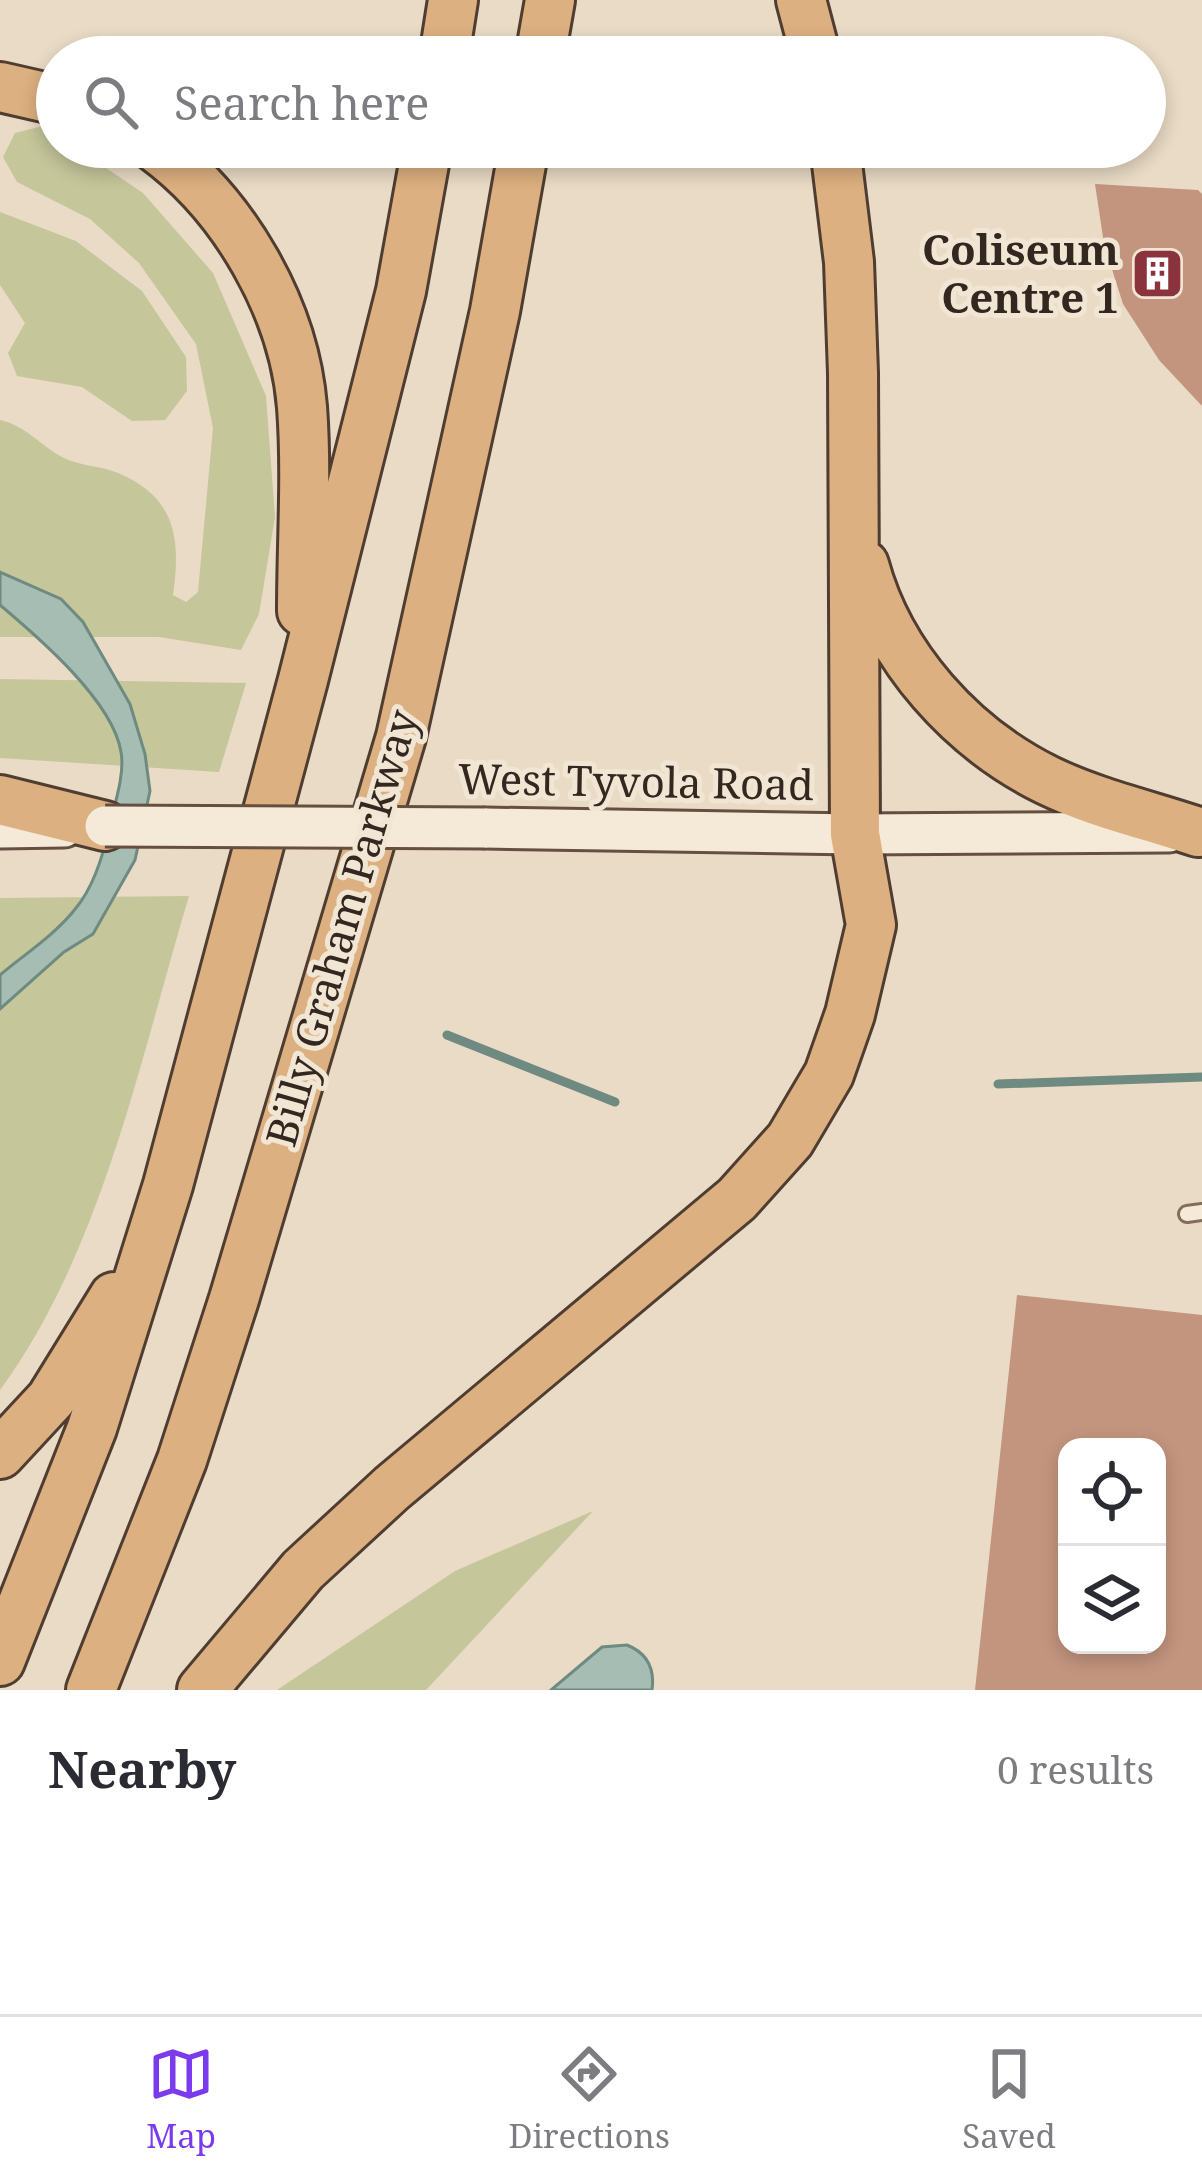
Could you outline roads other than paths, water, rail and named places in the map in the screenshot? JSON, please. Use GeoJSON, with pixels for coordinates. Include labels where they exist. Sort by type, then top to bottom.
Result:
{"type":"FeatureCollection","features":[{"type":"Feature","properties":{"kind":"highway"},"geometry":{"type":"LineString","coordinates":[[447,36],[453,0]]}},
{"type":"Feature","properties":{"kind":"highway"},"geometry":{"type":"LineString","coordinates":[[544,36],[550,0]]}},
{"type":"Feature","properties":{"kind":"highway"},"geometry":{"type":"LineString","coordinates":[[801,0],[810,36]]}},
{"type":"Feature","properties":{"kind":"highway"},"geometry":{"type":"LineString","coordinates":[[0,87],[36,95]]}},
{"type":"Feature","properties":{"kind":"highway"},"geometry":{"type":"LineString","coordinates":[[178,168],[216,202],[248,246],[292,356],[302,405],[303,680]]}},
{"type":"Feature","properties":{"kind":"highway"},"geometry":{"type":"LineString","coordinates":[[0,1661],[92,1428],[168,1185],[401,291],[423,168]]}},
{"type":"Feature","properties":{"kind":"highway","name":"Billy Graham Parkway"},"geometry":{"type":"LineString","coordinates":[[91,1690],[182,1460],[401,737],[520,168]]}},
{"type":"Feature","properties":{"kind":"highway"},"geometry":{"type":"LineString","coordinates":[[202,1690],[303,1570],[392,1488],[737,1199],[790,1140],[829,1074],[850,1014],[871,925],[855,833],[849,262],[838,168]]}},
{"type":"Feature","properties":{"kind":"highway"},"geometry":{"type":"LineString","coordinates":[[855,532],[869,584],[891,632],[920,676],[981,739],[1049,781],[1201,832]]}},
{"type":"Feature","properties":{"kind":"highway"},"geometry":{"type":"LineString","coordinates":[[0,800],[105,826]]}},
{"type":"Feature","properties":{"kind":"highway"},"geometry":{"type":"LineString","coordinates":[[0,1454],[51,1399],[131,1268],[168,1185]]}},
{"type":"Feature","properties":{"kind":"main road","name":"West Tyvola Road"},"geometry":{"type":"LineString","coordinates":[[0,828],[1201,832]]}},
{"type":"Feature","properties":{"kind":"waterway"},"geometry":{"type":"LineString","coordinates":[[447,1035],[615,1102]]}},
{"type":"Feature","properties":{"kind":"waterway"},"geometry":{"type":"LineString","coordinates":[[998,1084],[1202,1077]]}},
{"type":"Feature","properties":{"kind":"place","name":"Coliseum Centre 1"},"geometry":{"type":"Point","coordinates":[1158,274]}}]}
